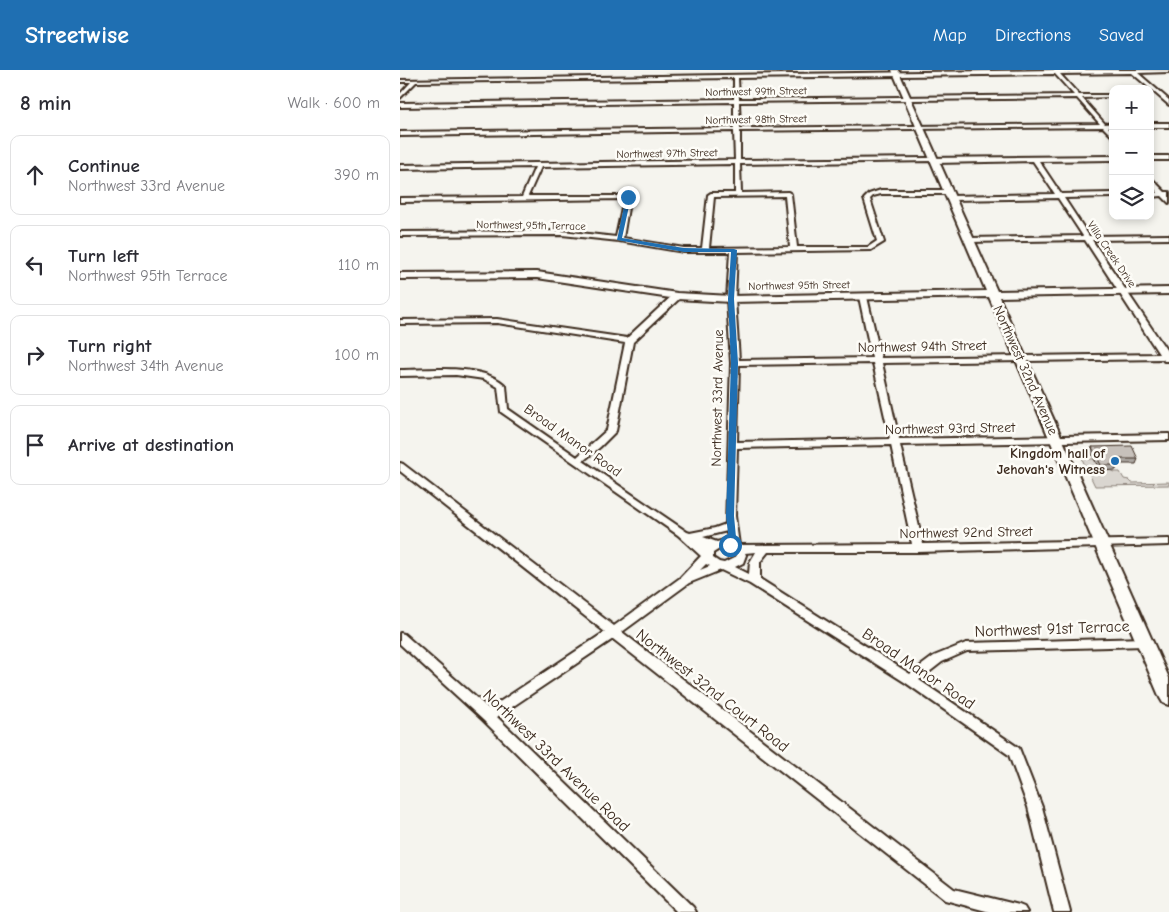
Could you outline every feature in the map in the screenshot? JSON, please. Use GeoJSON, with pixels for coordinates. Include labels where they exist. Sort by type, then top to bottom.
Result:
{"type":"FeatureCollection","features":[{"type":"Feature","properties":{"kind":"main road","name":"Northwest 32nd Avenue"},"geometry":{"type":"LineString","coordinates":[[896,72],[1145,642],[1165,678],[1169,698]]}},
{"type":"Feature","properties":{"kind":"main road","name":"Northwest 95th Street"},"geometry":{"type":"LineString","coordinates":[[400,276],[537,275],[677,296],[731,299],[1169,291]]}},
{"type":"Feature","properties":{"kind":"street"},"geometry":{"type":"LineString","coordinates":[[575,79],[580,70]]}},
{"type":"Feature","properties":{"kind":"street"},"geometry":{"type":"LineString","coordinates":[[1055,71],[1109,131]]}},
{"type":"Feature","properties":{"kind":"street"},"geometry":{"type":"LineString","coordinates":[[1134,71],[1169,103]]}},
{"type":"Feature","properties":{"kind":"street"},"geometry":{"type":"LineString","coordinates":[[400,81],[736,77],[896,72],[1169,71]]}},
{"type":"Feature","properties":{"kind":"street"},"geometry":{"type":"LineString","coordinates":[[736,77],[738,194]]}},
{"type":"Feature","properties":{"kind":"street"},"geometry":{"type":"LineString","coordinates":[[400,97],[415,81]]}},
{"type":"Feature","properties":{"kind":"street"},"geometry":{"type":"LineString","coordinates":[[1154,95],[1169,95]]}},
{"type":"Feature","properties":{"kind":"street","name":"Northwest 99th Street"},"geometry":{"type":"LineString","coordinates":[[400,105],[1109,96]]}},
{"type":"Feature","properties":{"kind":"street","name":"Northwest 98th Street"},"geometry":{"type":"LineString","coordinates":[[400,134],[1109,125]]}},
{"type":"Feature","properties":{"kind":"street"},"geometry":{"type":"LineString","coordinates":[[1154,125],[1169,125]]}},
{"type":"Feature","properties":{"kind":"street","name":"Northwest 97th Street"},"geometry":{"type":"LineString","coordinates":[[400,167],[1109,158]]}},
{"type":"Feature","properties":{"kind":"street"},"geometry":{"type":"LineString","coordinates":[[1154,158],[1169,158]]}},
{"type":"Feature","properties":{"kind":"street","name":"Villa Creek Drive"},"geometry":{"type":"LineString","coordinates":[[1035,159],[1168,358]]}},
{"type":"Feature","properties":{"kind":"street"},"geometry":{"type":"LineString","coordinates":[[524,198],[539,165]]}},
{"type":"Feature","properties":{"kind":"street"},"geometry":{"type":"LineString","coordinates":[[1154,183],[1166,194],[1169,201]]}},
{"type":"Feature","properties":{"kind":"street","name":"Northwest 95th Terrace"},"geometry":{"type":"LineString","coordinates":[[400,234],[562,233],[619,239],[684,250],[870,249],[881,242],[867,199],[871,195],[881,192],[950,195]]}},
{"type":"Feature","properties":{"kind":"street"},"geometry":{"type":"LineString","coordinates":[[704,250],[710,195],[788,194],[794,250]]}},
{"type":"Feature","properties":{"kind":"street"},"geometry":{"type":"LineString","coordinates":[[950,195],[1109,195]]}},
{"type":"Feature","properties":{"kind":"street"},"geometry":{"type":"LineString","coordinates":[[400,200],[628,197],[619,239]]}},
{"type":"Feature","properties":{"kind":"street"},"geometry":{"type":"LineString","coordinates":[[970,240],[1169,238]]}},
{"type":"Feature","properties":{"kind":"street","name":"Northwest 33rd Avenue"},"geometry":{"type":"LineString","coordinates":[[718,545],[728,521],[735,363],[731,299],[734,250]]}},
{"type":"Feature","properties":{"kind":"street"},"geometry":{"type":"LineString","coordinates":[[577,461],[611,431],[629,342],[677,296]]}},
{"type":"Feature","properties":{"kind":"street"},"geometry":{"type":"LineString","coordinates":[[863,297],[918,548]]}},
{"type":"Feature","properties":{"kind":"street"},"geometry":{"type":"LineString","coordinates":[[400,322],[496,321],[629,342]]}},
{"type":"Feature","properties":{"kind":"street","name":"Northwest 94th Street"},"geometry":{"type":"LineString","coordinates":[[735,363],[1021,358],[1168,358]]}},
{"type":"Feature","properties":{"kind":"street","name":"Broad Manor Road"},"geometry":{"type":"LineString","coordinates":[[400,373],[456,372],[486,377],[502,386],[504,410],[686,534],[711,562],[754,581],[910,680],[1014,752],[1036,807],[1062,912]]}},
{"type":"Feature","properties":{"kind":"street","name":"Northwest 93rd Street"},"geometry":{"type":"LineString","coordinates":[[732,445],[1169,437]]}},
{"type":"Feature","properties":{"kind":"street","name":"Northwest 32nd Court Road"},"geometry":{"type":"LineString","coordinates":[[400,466],[950,895],[1019,912]]}},
{"type":"Feature","properties":{"kind":"street"},"geometry":{"type":"LineString","coordinates":[[686,534],[706,535],[728,521]]}},
{"type":"Feature","properties":{"kind":"street","name":"Northwest 33rd Avenue"},"geometry":{"type":"LineString","coordinates":[[728,521],[738,553]]}},
{"type":"Feature","properties":{"kind":"street","name":"Broad Manor Road"},"geometry":{"type":"LineString","coordinates":[[686,534],[738,553],[754,581]]}},
{"type":"Feature","properties":{"kind":"street","name":"Northwest 92nd Street"},"geometry":{"type":"LineString","coordinates":[[738,553],[764,550],[1169,542]]}},
{"type":"Feature","properties":{"kind":"street"},"geometry":{"type":"LineString","coordinates":[[684,582],[711,549],[718,545]]}},
{"type":"Feature","properties":{"kind":"street"},"geometry":{"type":"LineString","coordinates":[[754,581],[756,562],[764,550]]}},
{"type":"Feature","properties":{"kind":"street"},"geometry":{"type":"LineString","coordinates":[[488,716],[614,632],[684,582],[722,566],[732,565],[738,553]]}},
{"type":"Feature","properties":{"kind":"street","name":"Northwest 33rd Avenue Road"},"geometry":{"type":"LineString","coordinates":[[400,637],[488,716],[688,912]]}},
{"type":"Feature","properties":{"kind":"street","name":"Northwest 91st Terrace"},"geometry":{"type":"LineString","coordinates":[[910,680],[938,659],[966,647],[1145,642]]}},
{"type":"Feature","properties":{"kind":"shaded area"},"geometry":{"type":"Polygon","coordinates":[[[1082,459],[1094,459],[1097,465],[1114,472],[1120,472],[1124,479],[1132,483],[1169,482],[1169,485],[1095,486],[1082,459]]]}},
{"type":"Feature","properties":{"kind":"building","name":"Kingdom hall of Jehovah's Witness"},"geometry":{"type":"Polygon","coordinates":[[[1132,446],[1138,459],[1114,459],[1117,465],[1101,465],[1092,447],[1132,446]]]}},
{"type":"Feature","properties":{"kind":"place","name":"Kingdom hall of Jehovah's Witness"},"geometry":{"type":"Point","coordinates":[1115,461]}},
{"type":"Feature","properties":{"kind":"route"},"geometry":{"type":"LineString","coordinates":[[628,197],[619,239],[684,250],[734,250],[731,299],[735,363],[730,516],[734,546],[730,545]]}}]}
